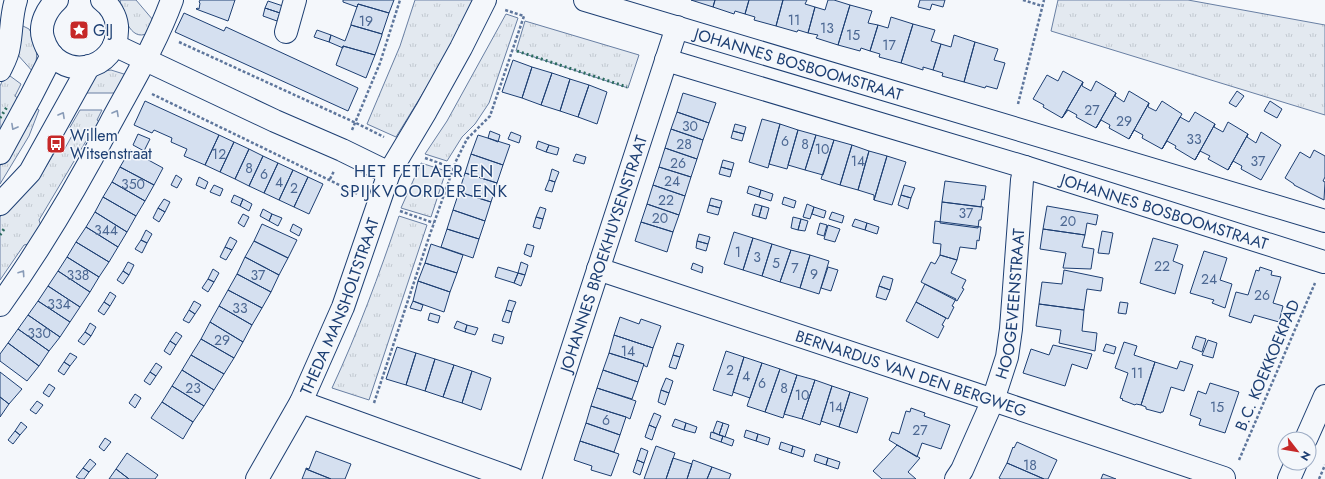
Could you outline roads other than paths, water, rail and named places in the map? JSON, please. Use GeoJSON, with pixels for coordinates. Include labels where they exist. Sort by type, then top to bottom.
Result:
{"type":"FeatureCollection","features":[{"type":"Feature","properties":{"kind":"street"},"geometry":{"type":"LineString","coordinates":[[0,70],[7,56],[11,18],[16,0],[51,7],[42,25],[46,46],[52,55],[61,63],[81,67],[100,62],[114,45],[117,34],[117,23],[113,12],[105,1]]}},
{"type":"Feature","properties":{"kind":"street"},"geometry":{"type":"LineString","coordinates":[[0,306],[66,204],[146,60],[172,0]]}},
{"type":"Feature","properties":{"kind":"street"},"geometry":{"type":"LineString","coordinates":[[286,32],[296,0]]}},
{"type":"Feature","properties":{"kind":"street","name":"JOHANNES BOSBOOMSTRAAT"},"geometry":{"type":"LineString","coordinates":[[585,0],[1325,221]]}},
{"type":"Feature","properties":{"kind":"street","name":"THEDA MANSHOLTSTRAAT"},"geometry":{"type":"LineString","coordinates":[[257,479],[301,402],[343,307],[389,173],[461,48],[484,2]]}},
{"type":"Feature","properties":{"kind":"street","name":"JOHANNES BROEKHUYSENSTRAAT"},"geometry":{"type":"LineString","coordinates":[[530,479],[677,28]]}},
{"type":"Feature","properties":{"kind":"street"},"geometry":{"type":"LineString","coordinates":[[114,45],[389,173]]}},
{"type":"Feature","properties":{"kind":"street"},"geometry":{"type":"LineString","coordinates":[[0,153],[52,55]]}},
{"type":"Feature","properties":{"kind":"street","name":"JOHANNES BOSBOOMSTRAAT"},"geometry":{"type":"LineString","coordinates":[[666,60],[1015,164],[1324,262]]}},
{"type":"Feature","properties":{"kind":"street"},"geometry":{"type":"LineString","coordinates":[[0,199],[35,140],[46,112],[81,67]]}},
{"type":"Feature","properties":{"kind":"street"},"geometry":{"type":"LineString","coordinates":[[0,204],[30,172],[81,67]]}},
{"type":"Feature","properties":{"kind":"street"},"geometry":{"type":"LineString","coordinates":[[1012,128],[1015,164]]}},
{"type":"Feature","properties":{"kind":"street","name":"HOOGEVEENSTRAAT"},"geometry":{"type":"LineString","coordinates":[[956,479],[962,470],[993,400],[1007,357],[1011,329],[1022,180],[1015,164]]}},
{"type":"Feature","properties":{"kind":"street","name":"BERNARDUS VAN DEN BERGWEG"},"geometry":{"type":"LineString","coordinates":[[598,269],[1224,478]]}},
{"type":"Feature","properties":{"kind":"street"},"geometry":{"type":"LineString","coordinates":[[1310,431],[1325,396]]}},
{"type":"Feature","properties":{"kind":"street"},"geometry":{"type":"LineString","coordinates":[[301,402],[514,479]]}},
{"type":"Feature","properties":{"kind":"place","name":"GIJ"},"geometry":{"type":"Point","coordinates":[79,30]}},
{"type":"Feature","properties":{"kind":"place","name":"Willem Witsenstraat"},"geometry":{"type":"Point","coordinates":[56,144]}},
{"type":"Feature","properties":{"kind":"district","name":"HET FETLAER EN SPIJKVOORDER ENK"},"geometry":{"type":"Point","coordinates":[424,181]}}]}
